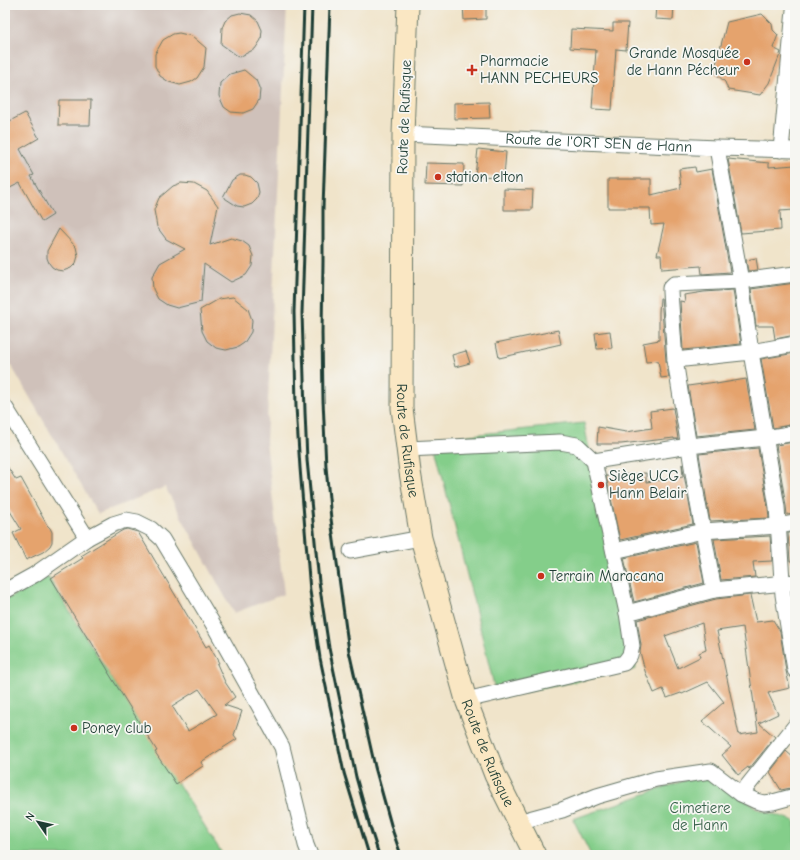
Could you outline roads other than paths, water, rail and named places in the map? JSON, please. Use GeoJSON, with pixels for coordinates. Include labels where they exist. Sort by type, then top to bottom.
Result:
{"type":"FeatureCollection","features":[{"type":"Feature","properties":{"kind":"main road","name":"Route de Rufisque"},"geometry":{"type":"LineString","coordinates":[[408,5],[403,134],[402,408],[410,472],[421,538],[466,700],[495,775],[535,855]]}},
{"type":"Feature","properties":{"kind":"street"},"geometry":{"type":"LineString","coordinates":[[788,150],[794,10]]}},
{"type":"Feature","properties":{"kind":"street","name":"Route de l'ORT SEN de Hann"},"geometry":{"type":"LineString","coordinates":[[403,134],[788,150]]}},
{"type":"Feature","properties":{"kind":"street"},"geometry":{"type":"LineString","coordinates":[[717,148],[741,281],[751,352],[777,507],[778,526],[789,583],[783,595],[795,670]]}},
{"type":"Feature","properties":{"kind":"street"},"geometry":{"type":"LineString","coordinates":[[714,590],[697,498],[675,360],[670,288],[674,284],[741,281],[795,274]]}},
{"type":"Feature","properties":{"kind":"street"},"geometry":{"type":"LineString","coordinates":[[675,360],[751,352],[795,344]]}},
{"type":"Feature","properties":{"kind":"street"},"geometry":{"type":"LineString","coordinates":[[6,410],[87,538]]}},
{"type":"Feature","properties":{"kind":"street"},"geometry":{"type":"LineString","coordinates":[[594,461],[689,446],[795,434]]}},
{"type":"Feature","properties":{"kind":"street"},"geometry":{"type":"LineString","coordinates":[[407,449],[560,442],[577,445],[594,461],[627,613],[632,646],[630,655],[624,663],[466,700]]}},
{"type":"Feature","properties":{"kind":"street"},"geometry":{"type":"LineString","coordinates":[[5,591],[34,575],[87,538],[113,524],[126,520],[137,522],[151,529],[162,539],[216,630],[282,747],[306,845],[310,855]]}},
{"type":"Feature","properties":{"kind":"street"},"geometry":{"type":"LineString","coordinates":[[614,551],[703,531],[778,526],[795,523]]}},
{"type":"Feature","properties":{"kind":"street"},"geometry":{"type":"LineString","coordinates":[[351,551],[421,538]]}},
{"type":"Feature","properties":{"kind":"street"},"geometry":{"type":"LineString","coordinates":[[627,613],[714,590],[789,583]]}},
{"type":"Feature","properties":{"kind":"street"},"geometry":{"type":"LineString","coordinates":[[741,794],[795,726]]}},
{"type":"Feature","properties":{"kind":"street"},"geometry":{"type":"LineString","coordinates":[[518,822],[562,810],[597,796],[656,779],[711,771],[741,794],[756,801],[764,803],[773,802],[795,796]]}},
{"type":"Feature","properties":{"kind":"railway"},"geometry":{"type":"LineString","coordinates":[[304,5],[294,312],[296,407],[300,468],[310,591],[320,658],[344,773],[369,855]]}},
{"type":"Feature","properties":{"kind":"railway"},"geometry":{"type":"LineString","coordinates":[[312,5],[302,313],[307,460],[319,582],[329,648],[356,777],[379,855]]}},
{"type":"Feature","properties":{"kind":"railway"},"geometry":{"type":"LineString","coordinates":[[330,5],[323,208],[322,333],[326,467],[331,519],[349,651],[375,767],[401,855]]}},
{"type":"Feature","properties":{"kind":"place","name":"Grande Mosquée de Hann Pécheur"},"geometry":{"type":"Point","coordinates":[747,62]}},
{"type":"Feature","properties":{"kind":"place","name":"Pharmacie HANN PECHEURS"},"geometry":{"type":"Point","coordinates":[472,70]}},
{"type":"Feature","properties":{"kind":"place","name":"station elton"},"geometry":{"type":"Point","coordinates":[438,177]}},
{"type":"Feature","properties":{"kind":"place","name":"Siège UCG Hann Belair"},"geometry":{"type":"Point","coordinates":[601,485]}},
{"type":"Feature","properties":{"kind":"place","name":"Terrain Maracana"},"geometry":{"type":"Point","coordinates":[541,576]}},
{"type":"Feature","properties":{"kind":"place","name":"Poney club"},"geometry":{"type":"Point","coordinates":[74,728]}},
{"type":"Feature","properties":{"kind":"park label","name":"Cimetiere de Hann"},"geometry":{"type":"Point","coordinates":[700,816]}}]}
